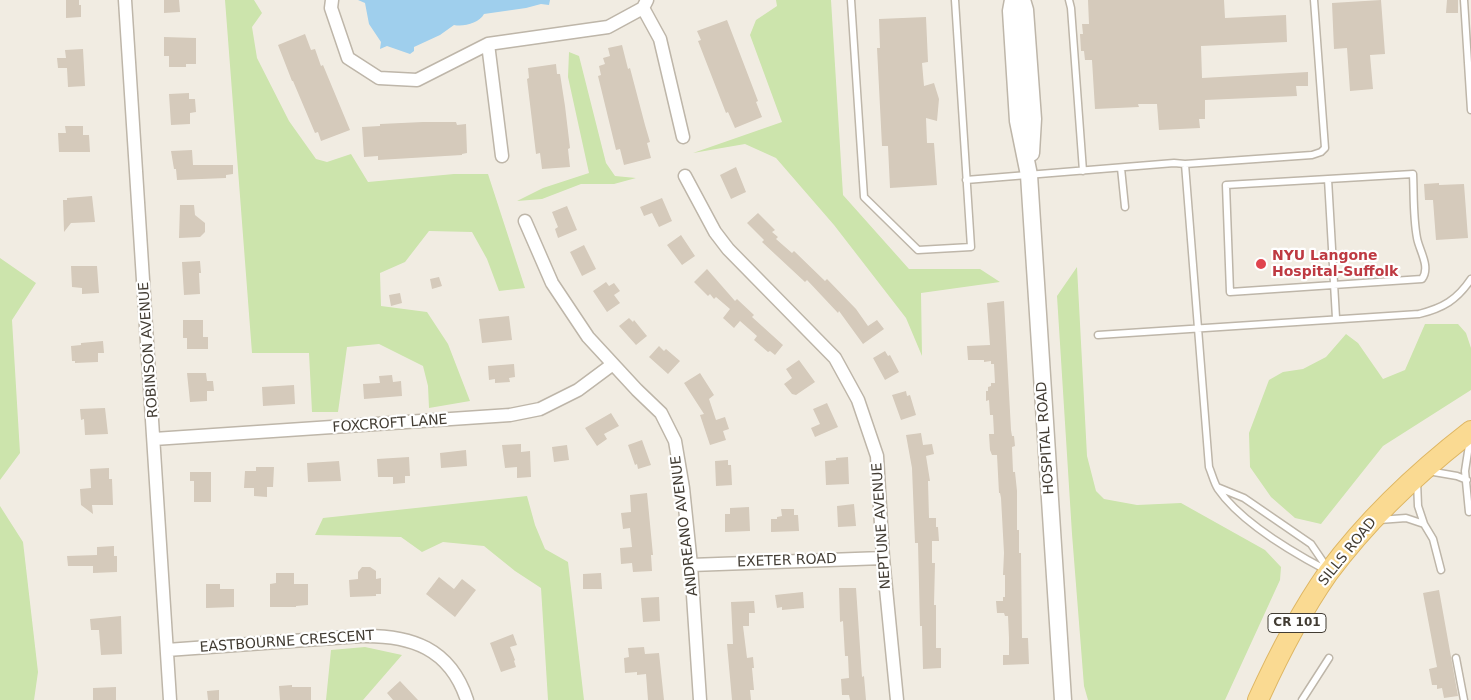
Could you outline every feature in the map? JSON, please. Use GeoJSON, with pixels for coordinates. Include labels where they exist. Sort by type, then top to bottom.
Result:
{"type":"FeatureCollection","features":[{"type":"Feature","properties":{"kind":"main road","name":"SILLS ROAD"},"geometry":{"type":"LineString","coordinates":[[1258,700],[1302,615],[1330,571],[1373,520],[1420,473],[1471,433]]}},
{"type":"Feature","properties":{"kind":"street","name":"ROBINSON AVENUE"},"geometry":{"type":"LineString","coordinates":[[125,0],[170,700]]}},
{"type":"Feature","properties":{"kind":"street"},"geometry":{"type":"LineString","coordinates":[[332,0],[331,8],[348,58],[379,78],[417,80],[488,44],[608,26],[645,4],[660,39],[682,137]]}},
{"type":"Feature","properties":{"kind":"street","name":"HOSPITAL ROAD"},"geometry":{"type":"LineString","coordinates":[[1013,0],[1011,10],[1018,121],[1029,175]]}},
{"type":"Feature","properties":{"kind":"street","name":"HOSPITAL ROAD"},"geometry":{"type":"LineString","coordinates":[[1022,0],[1025,10],[1033,119],[1029,175],[1063,700]]}},
{"type":"Feature","properties":{"kind":"street"},"geometry":{"type":"LineString","coordinates":[[488,44],[502,156]]}},
{"type":"Feature","properties":{"kind":"street","name":"NEPTUNE AVENUE"},"geometry":{"type":"LineString","coordinates":[[685,176],[715,232],[728,249],[835,358],[858,400],[877,456],[883,558],[897,700]]}},
{"type":"Feature","properties":{"kind":"street","name":"ANDREANO AVENUE"},"geometry":{"type":"LineString","coordinates":[[525,221],[552,282],[588,337],[661,413],[675,441],[683,488],[691,565],[700,700]]}},
{"type":"Feature","properties":{"kind":"street","name":"FOXCROFT LANE"},"geometry":{"type":"LineString","coordinates":[[154,439],[510,415],[540,409],[578,390],[613,364]]}},
{"type":"Feature","properties":{"kind":"street","name":"EXETER ROAD"},"geometry":{"type":"LineString","coordinates":[[691,565],[883,558]]}},
{"type":"Feature","properties":{"kind":"street","name":"EASTBOURNE CRESCENT"},"geometry":{"type":"LineString","coordinates":[[167,650],[351,636],[386,636],[416,642],[434,651],[446,662],[461,684],[467,700]]}},
{"type":"Feature","properties":{"kind":"lane"},"geometry":{"type":"LineString","coordinates":[[851,0],[864,197],[918,250],[971,247],[955,0]]}},
{"type":"Feature","properties":{"kind":"lane"},"geometry":{"type":"LineString","coordinates":[[1069,0],[1072,8],[1083,171]]}},
{"type":"Feature","properties":{"kind":"lane"},"geometry":{"type":"LineString","coordinates":[[966,180],[1321,152],[1325,148],[1314,0]]}},
{"type":"Feature","properties":{"kind":"lane"},"geometry":{"type":"LineString","coordinates":[[1464,0],[1471,110]]}},
{"type":"Feature","properties":{"kind":"lane"},"geometry":{"type":"LineString","coordinates":[[1185,164],[1209,467],[1216,487],[1236,511],[1302,557],[1330,571]]}},
{"type":"Feature","properties":{"kind":"lane"},"geometry":{"type":"LineString","coordinates":[[1121,168],[1125,207]]}},
{"type":"Feature","properties":{"kind":"lane"},"geometry":{"type":"LineString","coordinates":[[1413,174],[1417,239],[1424,256],[1424,276],[1422,279],[1230,292],[1226,185],[1328,179],[1413,174]]}},
{"type":"Feature","properties":{"kind":"lane"},"geometry":{"type":"LineString","coordinates":[[1328,179],[1336,318]]}},
{"type":"Feature","properties":{"kind":"lane"},"geometry":{"type":"LineString","coordinates":[[1098,335],[1419,314],[1435,310],[1450,302],[1471,278]]}},
{"type":"Feature","properties":{"kind":"lane"},"geometry":{"type":"LineString","coordinates":[[1469,512],[1466,464],[1471,433]]}},
{"type":"Feature","properties":{"kind":"lane"},"geometry":{"type":"LineString","coordinates":[[1440,570],[1433,539],[1424,524],[1418,506],[1420,473],[1457,476],[1466,480]]}},
{"type":"Feature","properties":{"kind":"lane"},"geometry":{"type":"LineString","coordinates":[[1216,487],[1244,498],[1311,544],[1330,571]]}},
{"type":"Feature","properties":{"kind":"lane"},"geometry":{"type":"LineString","coordinates":[[1373,520],[1406,518],[1424,524]]}},
{"type":"Feature","properties":{"kind":"lane"},"geometry":{"type":"LineString","coordinates":[[1302,700],[1329,658]]}},
{"type":"Feature","properties":{"kind":"lane"},"geometry":{"type":"LineString","coordinates":[[1456,658],[1464,700]]}},
{"type":"Feature","properties":{"kind":"green space"},"geometry":{"type":"Polygon","coordinates":[[[225,0],[254,0],[262,13],[252,27],[257,58],[289,121],[316,159],[327,162],[351,154],[368,182],[454,174],[488,174],[525,288],[499,291],[487,259],[472,232],[429,231],[405,262],[380,273],[381,306],[427,312],[448,344],[470,401],[429,408],[428,386],[423,366],[379,344],[347,347],[338,412],[312,412],[309,353],[252,353],[225,0]]]}},
{"type":"Feature","properties":{"kind":"green space"},"geometry":{"type":"Polygon","coordinates":[[[776,0],[831,0],[843,195],[909,269],[980,269],[1000,282],[921,293],[922,356],[906,318],[834,225],[776,158],[745,144],[693,153],[782,122],[750,35],[756,20],[777,6],[776,0]]]}},
{"type":"Feature","properties":{"kind":"green space"},"geometry":{"type":"Polygon","coordinates":[[[569,52],[579,56],[606,163],[615,176],[636,178],[614,184],[581,184],[542,199],[517,201],[543,188],[589,173],[568,77],[569,52]]]}},
{"type":"Feature","properties":{"kind":"green space"},"geometry":{"type":"Polygon","coordinates":[[[0,258],[36,283],[12,320],[20,453],[0,480],[0,258]]]}},
{"type":"Feature","properties":{"kind":"green space"},"geometry":{"type":"Polygon","coordinates":[[[1077,267],[1087,456],[1096,491],[1104,499],[1137,505],[1181,503],[1265,550],[1281,567],[1280,580],[1225,700],[1088,700],[1084,686],[1072,534],[1057,296],[1077,267]]]}},
{"type":"Feature","properties":{"kind":"green space"},"geometry":{"type":"Polygon","coordinates":[[[1425,324],[1458,324],[1466,333],[1471,348],[1471,390],[1383,446],[1321,524],[1295,518],[1271,497],[1250,467],[1249,433],[1269,380],[1283,372],[1303,369],[1326,357],[1346,334],[1358,343],[1383,379],[1405,370],[1425,324]]]}},
{"type":"Feature","properties":{"kind":"green space"},"geometry":{"type":"Polygon","coordinates":[[[527,496],[535,525],[545,549],[568,562],[584,700],[548,700],[541,588],[515,571],[484,546],[443,542],[422,552],[401,537],[315,535],[323,518],[527,496]]]}},
{"type":"Feature","properties":{"kind":"green space"},"geometry":{"type":"Polygon","coordinates":[[[0,506],[23,542],[38,672],[34,700],[0,700],[0,506]]]}},
{"type":"Feature","properties":{"kind":"green space"},"geometry":{"type":"Polygon","coordinates":[[[365,647],[402,655],[363,700],[326,700],[331,650],[365,647]]]}},
{"type":"Feature","properties":{"kind":"water"},"geometry":{"type":"Polygon","coordinates":[[[358,0],[550,0],[549,5],[541,4],[484,14],[479,20],[471,24],[454,25],[440,35],[414,47],[414,51],[410,54],[387,46],[380,49],[381,42],[369,24],[365,3],[358,0]]]}},
{"type":"Feature","properties":{"kind":"building"},"geometry":{"type":"Polygon","coordinates":[[[66,0],[79,0],[81,17],[66,18],[66,0]]]}},
{"type":"Feature","properties":{"kind":"building"},"geometry":{"type":"Polygon","coordinates":[[[164,0],[179,0],[180,12],[164,13],[164,0]]]}},
{"type":"Feature","properties":{"kind":"building"},"geometry":{"type":"Polygon","coordinates":[[[1088,0],[1224,0],[1225,18],[1286,15],[1287,42],[1201,46],[1202,78],[1308,72],[1308,86],[1296,86],[1297,96],[1205,100],[1205,119],[1199,119],[1200,128],[1159,130],[1157,104],[1138,104],[1139,107],[1095,109],[1092,60],[1085,60],[1084,51],[1081,51],[1080,34],[1083,34],[1082,24],[1089,24],[1088,0]]]}},
{"type":"Feature","properties":{"kind":"building"},"geometry":{"type":"Polygon","coordinates":[[[1381,0],[1385,54],[1370,55],[1373,89],[1350,91],[1347,48],[1334,49],[1332,3],[1381,0]]]}},
{"type":"Feature","properties":{"kind":"building"},"geometry":{"type":"Polygon","coordinates":[[[1447,0],[1458,0],[1458,13],[1446,13],[1447,0]]]}},
{"type":"Feature","properties":{"kind":"building"},"geometry":{"type":"Polygon","coordinates":[[[926,17],[928,62],[922,63],[924,86],[934,83],[939,99],[937,121],[926,118],[927,143],[934,143],[937,185],[890,188],[888,146],[882,146],[877,48],[880,48],[879,19],[926,17]]]}},
{"type":"Feature","properties":{"kind":"building"},"geometry":{"type":"Polygon","coordinates":[[[727,20],[758,101],[756,102],[762,117],[735,128],[728,112],[726,113],[698,41],[701,40],[697,31],[727,20]]]}},
{"type":"Feature","properties":{"kind":"building"},"geometry":{"type":"Polygon","coordinates":[[[305,34],[311,50],[315,49],[321,66],[323,65],[350,130],[321,141],[318,132],[315,133],[278,45],[305,34]]]}},
{"type":"Feature","properties":{"kind":"building"},"geometry":{"type":"Polygon","coordinates":[[[164,37],[196,38],[196,64],[186,64],[186,67],[169,67],[169,56],[164,56],[164,37]]]}},
{"type":"Feature","properties":{"kind":"building"},"geometry":{"type":"Polygon","coordinates":[[[622,45],[650,142],[647,143],[651,158],[624,165],[620,149],[616,150],[598,76],[601,75],[599,66],[605,64],[603,58],[610,56],[608,48],[622,45]]]}},
{"type":"Feature","properties":{"kind":"building"},"geometry":{"type":"Polygon","coordinates":[[[83,49],[85,86],[68,87],[67,68],[58,68],[57,58],[66,58],[65,50],[83,49]]]}},
{"type":"Feature","properties":{"kind":"building"},"geometry":{"type":"Polygon","coordinates":[[[556,64],[557,74],[560,74],[565,106],[570,148],[568,149],[570,167],[542,169],[540,153],[536,154],[527,79],[529,78],[528,68],[556,64]]]}},
{"type":"Feature","properties":{"kind":"building"},"geometry":{"type":"Polygon","coordinates":[[[189,93],[189,99],[195,99],[196,112],[190,113],[190,124],[171,125],[169,94],[189,93]]]}},
{"type":"Feature","properties":{"kind":"building"},"geometry":{"type":"Polygon","coordinates":[[[456,122],[457,125],[466,124],[467,153],[462,155],[378,160],[378,156],[364,157],[362,127],[380,126],[380,124],[456,122]]]}},
{"type":"Feature","properties":{"kind":"building"},"geometry":{"type":"Polygon","coordinates":[[[65,126],[83,126],[83,135],[89,135],[90,152],[59,152],[58,133],[66,133],[65,126]]]}},
{"type":"Feature","properties":{"kind":"building"},"geometry":{"type":"Polygon","coordinates":[[[192,150],[193,165],[233,165],[233,174],[226,175],[226,178],[177,180],[171,151],[192,150]]]}},
{"type":"Feature","properties":{"kind":"building"},"geometry":{"type":"Polygon","coordinates":[[[736,167],[746,192],[731,199],[720,175],[736,167]]]}},
{"type":"Feature","properties":{"kind":"building"},"geometry":{"type":"Polygon","coordinates":[[[1439,183],[1439,185],[1464,184],[1468,238],[1436,240],[1433,200],[1425,200],[1424,184],[1439,183]]]}},
{"type":"Feature","properties":{"kind":"building"},"geometry":{"type":"Polygon","coordinates":[[[92,196],[95,222],[71,223],[64,232],[63,200],[92,196]]]}},
{"type":"Feature","properties":{"kind":"building"},"geometry":{"type":"Polygon","coordinates":[[[662,198],[672,221],[659,227],[652,213],[644,216],[640,207],[662,198]]]}},
{"type":"Feature","properties":{"kind":"building"},"geometry":{"type":"Polygon","coordinates":[[[180,205],[194,205],[195,215],[205,223],[205,232],[200,237],[179,238],[180,205]]]}},
{"type":"Feature","properties":{"kind":"building"},"geometry":{"type":"Polygon","coordinates":[[[567,206],[577,230],[558,238],[555,229],[558,227],[552,212],[567,206]]]}},
{"type":"Feature","properties":{"kind":"building"},"geometry":{"type":"Polygon","coordinates":[[[758,213],[775,230],[772,232],[778,237],[776,239],[792,253],[794,251],[825,281],[827,279],[856,309],[868,326],[877,320],[884,329],[863,344],[839,311],[838,313],[807,280],[805,282],[762,242],[764,240],[747,223],[758,213]]]}},
{"type":"Feature","properties":{"kind":"building"},"geometry":{"type":"Polygon","coordinates":[[[681,235],[695,256],[682,265],[667,245],[681,235]]]}},
{"type":"Feature","properties":{"kind":"building"},"geometry":{"type":"Polygon","coordinates":[[[584,245],[596,269],[582,276],[570,252],[584,245]]]}},
{"type":"Feature","properties":{"kind":"building"},"geometry":{"type":"Polygon","coordinates":[[[200,261],[200,294],[184,295],[182,262],[200,261]]]}},
{"type":"Feature","properties":{"kind":"building"},"geometry":{"type":"Polygon","coordinates":[[[71,266],[97,266],[99,293],[82,294],[82,288],[72,287],[71,266]]]}},
{"type":"Feature","properties":{"kind":"building"},"geometry":{"type":"Polygon","coordinates":[[[707,269],[735,301],[737,299],[754,315],[752,317],[783,345],[775,355],[770,351],[768,352],[754,340],[757,336],[740,321],[734,328],[723,318],[730,309],[716,297],[714,299],[710,294],[708,296],[694,282],[707,269]]]}},
{"type":"Feature","properties":{"kind":"building"},"geometry":{"type":"Polygon","coordinates":[[[439,277],[442,286],[432,289],[430,279],[439,277]]]}},
{"type":"Feature","properties":{"kind":"building"},"geometry":{"type":"Polygon","coordinates":[[[606,282],[609,286],[614,283],[620,291],[614,295],[620,303],[607,312],[593,291],[606,282]]]}},
{"type":"Feature","properties":{"kind":"building"},"geometry":{"type":"Polygon","coordinates":[[[400,293],[402,303],[391,306],[389,295],[400,293]]]}},
{"type":"Feature","properties":{"kind":"building"},"geometry":{"type":"Polygon","coordinates":[[[1004,301],[1011,430],[1015,446],[1012,447],[1013,472],[1015,472],[1017,491],[1017,530],[1019,530],[1019,553],[1021,553],[1022,638],[1028,638],[1029,664],[1003,665],[1003,655],[1009,655],[1009,638],[1008,616],[1005,616],[1004,613],[997,613],[996,601],[1003,601],[1003,597],[1005,597],[1001,498],[999,493],[997,455],[992,455],[990,450],[989,434],[994,434],[993,415],[990,415],[989,400],[986,401],[988,387],[991,386],[991,383],[995,383],[994,364],[991,364],[991,361],[968,360],[967,346],[990,345],[987,303],[1004,301]]]}},
{"type":"Feature","properties":{"kind":"building"},"geometry":{"type":"Polygon","coordinates":[[[509,316],[512,340],[482,343],[479,319],[509,316]]]}},
{"type":"Feature","properties":{"kind":"building"},"geometry":{"type":"Polygon","coordinates":[[[629,318],[633,322],[634,320],[647,336],[636,345],[619,326],[629,318]]]}},
{"type":"Feature","properties":{"kind":"building"},"geometry":{"type":"Polygon","coordinates":[[[183,320],[203,320],[203,337],[208,337],[208,349],[187,349],[187,338],[183,338],[183,320]]]}},
{"type":"Feature","properties":{"kind":"building"},"geometry":{"type":"Polygon","coordinates":[[[103,341],[104,353],[98,353],[98,362],[75,363],[75,361],[72,361],[71,346],[103,341]]]}},
{"type":"Feature","properties":{"kind":"building"},"geometry":{"type":"Polygon","coordinates":[[[659,346],[664,351],[666,349],[680,361],[668,374],[649,357],[659,346]]]}},
{"type":"Feature","properties":{"kind":"building"},"geometry":{"type":"Polygon","coordinates":[[[885,351],[888,356],[890,355],[899,372],[885,380],[873,358],[885,351]]]}},
{"type":"Feature","properties":{"kind":"building"},"geometry":{"type":"Polygon","coordinates":[[[799,360],[815,382],[796,395],[792,394],[784,384],[792,378],[786,369],[799,360]]]}},
{"type":"Feature","properties":{"kind":"building"},"geometry":{"type":"Polygon","coordinates":[[[514,364],[515,377],[509,378],[510,382],[495,383],[495,379],[489,380],[488,366],[514,364]]]}},
{"type":"Feature","properties":{"kind":"building"},"geometry":{"type":"Polygon","coordinates":[[[187,373],[206,373],[207,381],[213,381],[214,391],[207,391],[207,401],[190,402],[187,373]]]}},
{"type":"Feature","properties":{"kind":"building"},"geometry":{"type":"Polygon","coordinates":[[[700,373],[714,395],[709,399],[716,420],[725,417],[729,429],[723,431],[726,440],[710,445],[700,415],[704,414],[684,383],[700,373]]]}},
{"type":"Feature","properties":{"kind":"building"},"geometry":{"type":"Polygon","coordinates":[[[392,375],[393,382],[401,381],[402,396],[364,399],[363,384],[380,383],[379,376],[392,375]]]}},
{"type":"Feature","properties":{"kind":"building"},"geometry":{"type":"Polygon","coordinates":[[[294,385],[295,404],[263,406],[262,387],[294,385]]]}},
{"type":"Feature","properties":{"kind":"building"},"geometry":{"type":"Polygon","coordinates":[[[906,391],[907,396],[910,395],[916,415],[901,420],[892,395],[906,391]]]}},
{"type":"Feature","properties":{"kind":"building"},"geometry":{"type":"Polygon","coordinates":[[[827,403],[838,427],[815,437],[811,428],[820,424],[813,409],[827,403]]]}},
{"type":"Feature","properties":{"kind":"building"},"geometry":{"type":"Polygon","coordinates":[[[105,408],[108,434],[85,435],[84,419],[81,420],[80,409],[105,408]]]}},
{"type":"Feature","properties":{"kind":"building"},"geometry":{"type":"Polygon","coordinates":[[[611,413],[619,426],[604,434],[607,439],[597,446],[585,428],[611,413]]]}},
{"type":"Feature","properties":{"kind":"building"},"geometry":{"type":"Polygon","coordinates":[[[921,433],[923,445],[932,444],[934,454],[926,456],[930,481],[928,481],[929,518],[936,518],[936,527],[938,527],[939,541],[932,541],[932,563],[935,563],[936,648],[941,648],[941,668],[923,669],[918,543],[915,543],[912,468],[906,435],[921,433]]]}},
{"type":"Feature","properties":{"kind":"building"},"geometry":{"type":"Polygon","coordinates":[[[642,440],[651,465],[638,469],[628,445],[642,440]]]}},
{"type":"Feature","properties":{"kind":"building"},"geometry":{"type":"Polygon","coordinates":[[[521,444],[521,452],[530,451],[531,477],[517,478],[517,467],[505,468],[502,445],[521,444]]]}},
{"type":"Feature","properties":{"kind":"building"},"geometry":{"type":"Polygon","coordinates":[[[567,445],[569,460],[554,462],[552,447],[567,445]]]}},
{"type":"Feature","properties":{"kind":"building"},"geometry":{"type":"Polygon","coordinates":[[[466,450],[467,466],[441,468],[440,453],[466,450]]]}},
{"type":"Feature","properties":{"kind":"building"},"geometry":{"type":"Polygon","coordinates":[[[409,457],[410,476],[405,476],[405,483],[393,484],[393,477],[378,477],[377,459],[409,457]]]}},
{"type":"Feature","properties":{"kind":"building"},"geometry":{"type":"Polygon","coordinates":[[[848,457],[849,484],[826,485],[825,461],[848,457]]]}},
{"type":"Feature","properties":{"kind":"building"},"geometry":{"type":"Polygon","coordinates":[[[728,460],[728,465],[731,465],[732,485],[716,486],[715,461],[728,460]]]}},
{"type":"Feature","properties":{"kind":"building"},"geometry":{"type":"Polygon","coordinates":[[[339,461],[341,481],[308,482],[307,463],[339,461]]]}},
{"type":"Feature","properties":{"kind":"building"},"geometry":{"type":"Polygon","coordinates":[[[256,467],[274,467],[273,487],[267,487],[267,497],[254,496],[254,488],[244,488],[245,471],[256,471],[256,467]]]}},
{"type":"Feature","properties":{"kind":"building"},"geometry":{"type":"Polygon","coordinates":[[[109,468],[109,479],[112,479],[113,505],[92,505],[93,514],[81,505],[80,489],[91,488],[90,469],[109,468]]]}},
{"type":"Feature","properties":{"kind":"building"},"geometry":{"type":"Polygon","coordinates":[[[190,472],[211,472],[211,502],[194,502],[194,481],[190,481],[190,472]]]}},
{"type":"Feature","properties":{"kind":"building"},"geometry":{"type":"Polygon","coordinates":[[[647,493],[653,555],[651,555],[652,571],[633,572],[632,563],[621,564],[620,548],[632,547],[630,528],[623,529],[621,513],[631,512],[630,495],[647,493]]]}},
{"type":"Feature","properties":{"kind":"building"},"geometry":{"type":"Polygon","coordinates":[[[854,504],[856,526],[838,527],[837,506],[854,504]]]}},
{"type":"Feature","properties":{"kind":"building"},"geometry":{"type":"Polygon","coordinates":[[[749,507],[750,531],[725,532],[725,514],[730,514],[730,508],[749,507]]]}},
{"type":"Feature","properties":{"kind":"building"},"geometry":{"type":"Polygon","coordinates":[[[781,509],[794,509],[794,515],[798,515],[799,531],[771,532],[771,519],[777,519],[777,517],[782,516],[781,509]]]}},
{"type":"Feature","properties":{"kind":"building"},"geometry":{"type":"Polygon","coordinates":[[[114,546],[114,556],[117,556],[117,572],[93,573],[93,566],[68,566],[67,556],[97,555],[97,547],[114,546]]]}},
{"type":"Feature","properties":{"kind":"building"},"geometry":{"type":"Polygon","coordinates":[[[362,567],[370,567],[376,571],[376,579],[381,578],[381,594],[376,594],[376,596],[350,597],[349,580],[358,579],[358,572],[362,567]]]}},
{"type":"Feature","properties":{"kind":"building"},"geometry":{"type":"Polygon","coordinates":[[[276,573],[294,573],[294,584],[308,584],[308,605],[270,607],[270,584],[276,583],[276,573]]]}},
{"type":"Feature","properties":{"kind":"building"},"geometry":{"type":"Polygon","coordinates":[[[601,573],[602,589],[583,589],[583,574],[601,573]]]}},
{"type":"Feature","properties":{"kind":"building"},"geometry":{"type":"Polygon","coordinates":[[[439,577],[454,589],[462,579],[476,590],[455,617],[426,594],[439,577]]]}},
{"type":"Feature","properties":{"kind":"building"},"geometry":{"type":"Polygon","coordinates":[[[206,584],[220,584],[220,589],[234,589],[234,607],[206,608],[206,584]]]}},
{"type":"Feature","properties":{"kind":"building"},"geometry":{"type":"Polygon","coordinates":[[[839,588],[856,588],[862,677],[864,676],[866,700],[850,700],[849,695],[842,695],[841,679],[849,678],[848,656],[845,656],[843,621],[840,622],[839,588]]]}},
{"type":"Feature","properties":{"kind":"building"},"geometry":{"type":"Polygon","coordinates":[[[1439,590],[1458,696],[1444,698],[1442,688],[1437,689],[1437,685],[1432,685],[1429,669],[1437,667],[1423,593],[1439,590]]]}},
{"type":"Feature","properties":{"kind":"building"},"geometry":{"type":"Polygon","coordinates":[[[803,592],[804,608],[782,610],[782,607],[777,608],[775,595],[803,592]]]}},
{"type":"Feature","properties":{"kind":"building"},"geometry":{"type":"Polygon","coordinates":[[[659,597],[660,621],[643,622],[641,598],[659,597]]]}},
{"type":"Feature","properties":{"kind":"building"},"geometry":{"type":"Polygon","coordinates":[[[754,601],[755,613],[749,613],[749,626],[743,626],[747,658],[753,657],[754,690],[750,690],[751,700],[732,700],[727,644],[733,644],[731,602],[754,601]]]}},
{"type":"Feature","properties":{"kind":"building"},"geometry":{"type":"Polygon","coordinates":[[[121,616],[122,654],[101,655],[99,630],[91,630],[90,619],[121,616]]]}},
{"type":"Feature","properties":{"kind":"building"},"geometry":{"type":"Polygon","coordinates":[[[513,634],[517,645],[510,647],[516,667],[501,672],[490,643],[513,634]]]}},
{"type":"Feature","properties":{"kind":"building"},"geometry":{"type":"Polygon","coordinates":[[[644,647],[645,654],[659,653],[664,700],[648,700],[646,674],[637,675],[637,672],[625,673],[624,658],[629,657],[628,648],[644,647]]]}},
{"type":"Feature","properties":{"kind":"building"},"geometry":{"type":"Polygon","coordinates":[[[400,681],[418,700],[393,700],[387,693],[400,681]]]}},
{"type":"Feature","properties":{"kind":"building"},"geometry":{"type":"Polygon","coordinates":[[[292,685],[292,687],[311,687],[311,700],[280,700],[279,686],[292,685]]]}},
{"type":"Feature","properties":{"kind":"building"},"geometry":{"type":"Polygon","coordinates":[[[116,687],[116,700],[93,700],[93,688],[116,687]]]}},
{"type":"Feature","properties":{"kind":"building"},"geometry":{"type":"Polygon","coordinates":[[[219,690],[219,700],[208,700],[207,691],[219,690]]]}},
{"type":"Feature","properties":{"kind":"place","name":"NYU Langone Hospital-Suffolk"},"geometry":{"type":"Point","coordinates":[1261,264]}}]}
